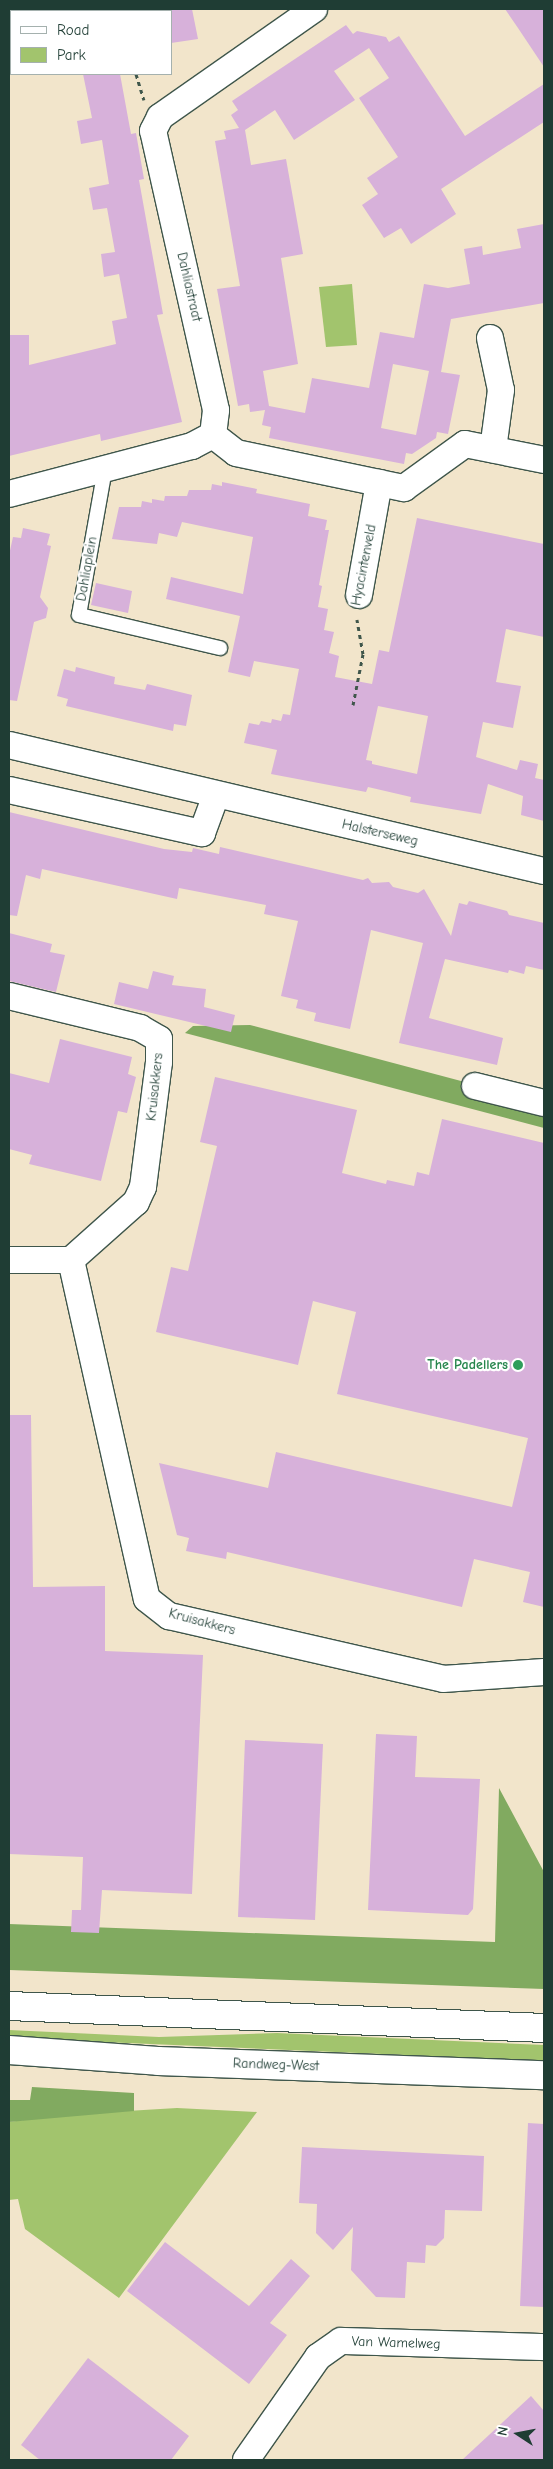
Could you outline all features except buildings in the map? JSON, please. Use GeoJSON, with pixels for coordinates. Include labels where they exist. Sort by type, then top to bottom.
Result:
{"type":"FeatureCollection","features":[{"type":"Feature","properties":{"kind":"main road"},"geometry":{"type":"LineString","coordinates":[[9,2006],[544,2028]]}},
{"type":"Feature","properties":{"kind":"main road","name":"Randweg-West"},"geometry":{"type":"LineString","coordinates":[[9,2050],[158,2061],[544,2075]]}},
{"type":"Feature","properties":{"kind":"street","name":"Dahliastraat"},"geometry":{"type":"LineString","coordinates":[[213,435],[216,410],[153,130],[160,116],[314,9]]}},
{"type":"Feature","properties":{"kind":"street"},"geometry":{"type":"LineString","coordinates":[[490,338],[501,390],[492,449]]}},
{"type":"Feature","properties":{"kind":"street"},"geometry":{"type":"LineString","coordinates":[[9,494],[192,446],[213,435],[236,453],[404,488],[465,444],[544,460]]}},
{"type":"Feature","properties":{"kind":"street","name":"Hyacintenveld"},"geometry":{"type":"LineString","coordinates":[[359,595],[379,483]]}},
{"type":"Feature","properties":{"kind":"street","name":"Halsterseweg"},"geometry":{"type":"LineString","coordinates":[[9,745],[544,871]]}},
{"type":"Feature","properties":{"kind":"street"},"geometry":{"type":"LineString","coordinates":[[9,790],[202,833],[216,795]]}},
{"type":"Feature","properties":{"kind":"street","name":"Kruisakkers"},"geometry":{"type":"LineString","coordinates":[[9,996],[140,1028],[159,1039],[160,1062],[143,1187],[136,1202],[71,1260],[147,1599],[169,1616],[443,1679],[544,1672]]}},
{"type":"Feature","properties":{"kind":"street"},"geometry":{"type":"LineString","coordinates":[[475,1086],[544,1103]]}},
{"type":"Feature","properties":{"kind":"street"},"geometry":{"type":"LineString","coordinates":[[9,1260],[71,1260]]}},
{"type":"Feature","properties":{"kind":"street","name":"Van Wamelweg"},"geometry":{"type":"LineString","coordinates":[[246,2460],[318,2357],[341,2341],[544,2347]]}},
{"type":"Feature","properties":{"kind":"lane","name":"Dahliaplein"},"geometry":{"type":"LineString","coordinates":[[105,469],[79,615],[220,648]]}},
{"type":"Feature","properties":{"kind":"path","name":"Hyacintenveld"},"geometry":{"type":"LineString","coordinates":[[353,706],[363,654],[354,605],[359,595]]}},
{"type":"Feature","properties":{"kind":"green space"},"geometry":{"type":"Polygon","coordinates":[[[352,284],[357,345],[326,347],[319,287],[352,284]]]}},
{"type":"Feature","properties":{"kind":"green space"},"geometry":{"type":"Polygon","coordinates":[[[250,1025],[544,1103],[544,1128],[185,1033],[193,1026],[250,1025]]]}},
{"type":"Feature","properties":{"kind":"green space"},"geometry":{"type":"Polygon","coordinates":[[[499,1788],[544,1872],[544,1989],[9,1970],[9,1924],[495,1942],[499,1788]]]}},
{"type":"Feature","properties":{"kind":"green space"},"geometry":{"type":"Polygon","coordinates":[[[9,2030],[159,2037],[277,2033],[544,2045],[544,2061],[9,2038],[9,2030]]]}},
{"type":"Feature","properties":{"kind":"green space"},"geometry":{"type":"Polygon","coordinates":[[[32,2087],[134,2093],[134,2111],[9,2122],[9,2100],[30,2100],[32,2087]]]}},
{"type":"Feature","properties":{"kind":"green space"},"geometry":{"type":"Polygon","coordinates":[[[177,2108],[257,2112],[119,2298],[25,2229],[18,2199],[9,2200],[9,2122],[60,2115],[177,2108]]]}},
{"type":"Feature","properties":{"kind":"place","name":"The Padellers"},"geometry":{"type":"Point","coordinates":[518,1365]}}]}
